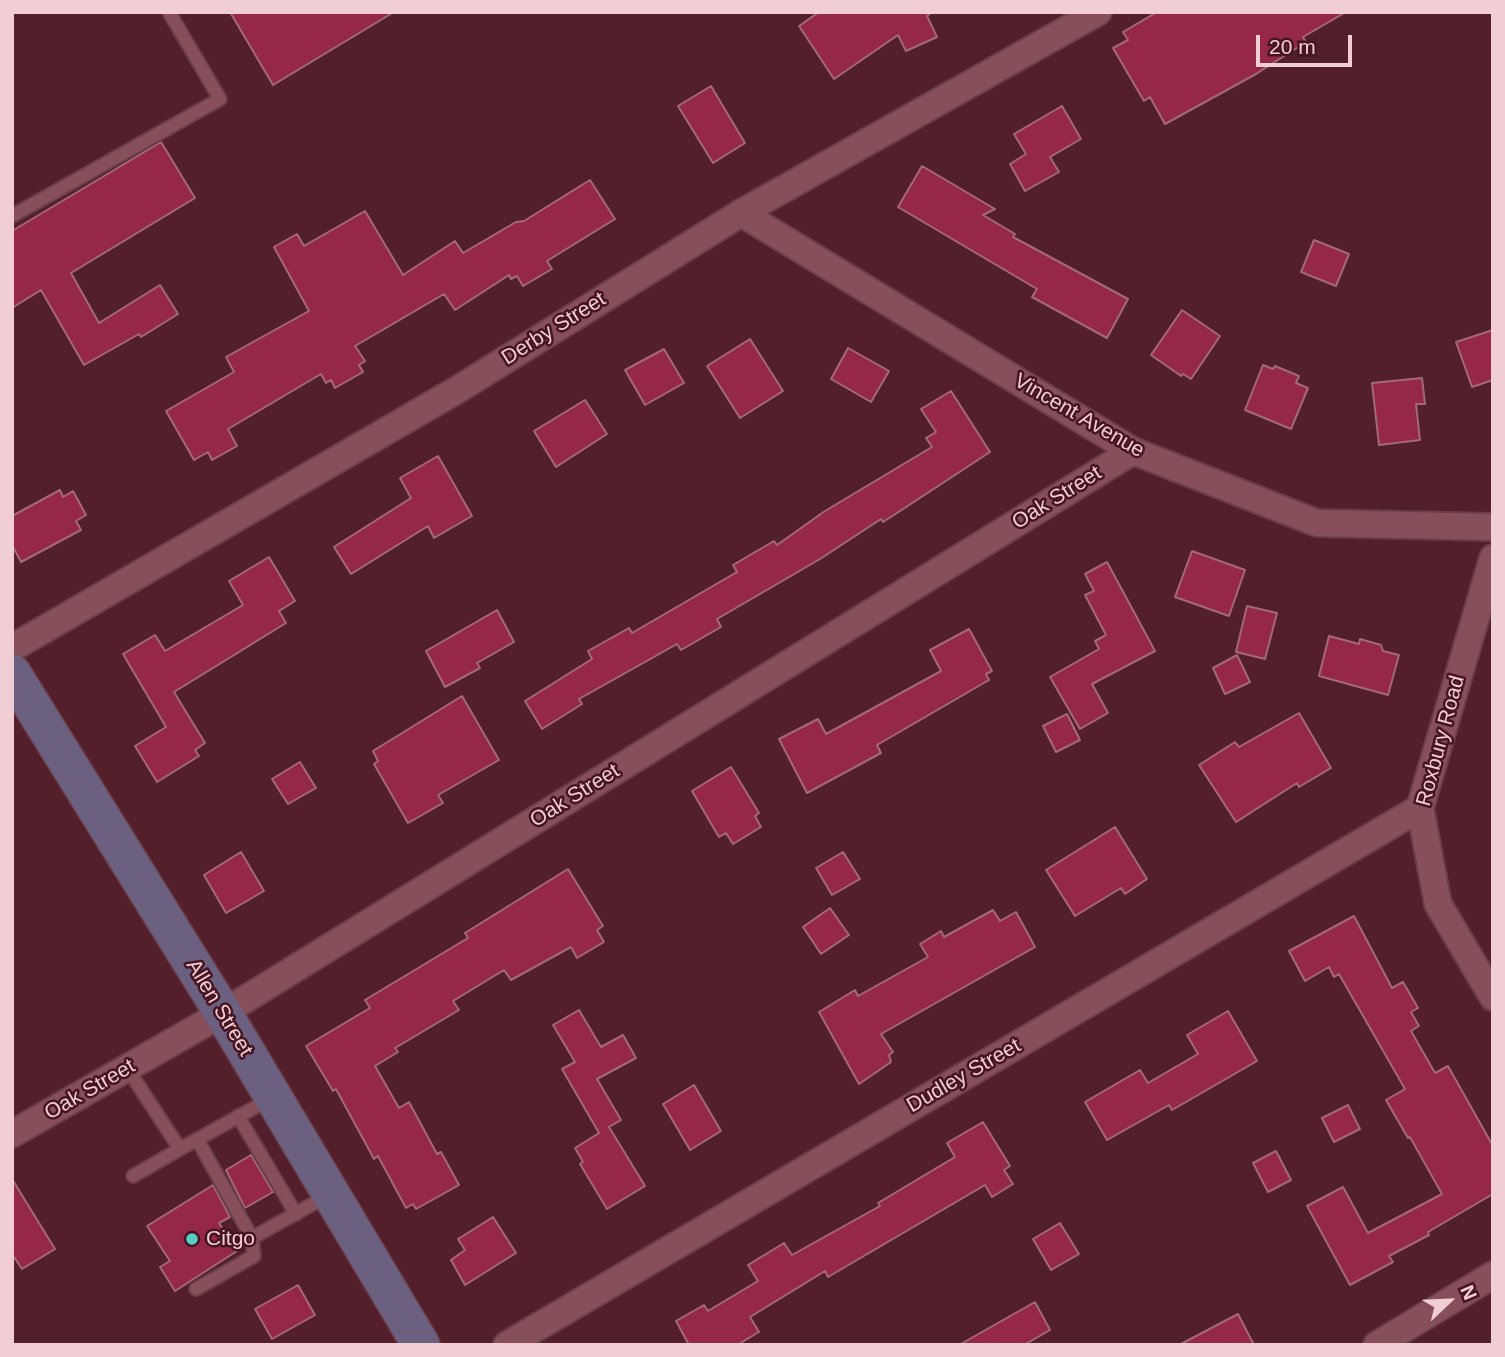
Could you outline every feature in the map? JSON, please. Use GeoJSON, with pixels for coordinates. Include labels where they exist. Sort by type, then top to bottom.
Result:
{"type":"FeatureCollection","features":[{"type":"Feature","properties":{"kind":"street","name":"Derby Street"},"geometry":{"type":"LineString","coordinates":[[12,648],[457,390],[741,213],[1098,12]]}},
{"type":"Feature","properties":{"kind":"street","name":"Vincent Avenue"},"geometry":{"type":"LineString","coordinates":[[741,213],[1133,451],[1317,523],[1493,527]]}},
{"type":"Feature","properties":{"kind":"street","name":"Oak Street"},"geometry":{"type":"LineString","coordinates":[[12,1134],[223,1013],[1133,451]]}},
{"type":"Feature","properties":{"kind":"street","name":"Roxbury Road"},"geometry":{"type":"LineString","coordinates":[[1493,558],[1420,808],[1438,904],[1493,997]]}},
{"type":"Feature","properties":{"kind":"street","name":"Allen Street"},"geometry":{"type":"LineString","coordinates":[[12,673],[223,1013],[421,1345]]}},
{"type":"Feature","properties":{"kind":"street","name":"Dudley Street"},"geometry":{"type":"LineString","coordinates":[[507,1345],[1420,808]]}},
{"type":"Feature","properties":{"kind":"street"},"geometry":{"type":"LineString","coordinates":[[1377,1345],[1493,1275]]}},
{"type":"Feature","properties":{"kind":"lane"},"geometry":{"type":"LineString","coordinates":[[12,216],[220,99],[169,12]]}},
{"type":"Feature","properties":{"kind":"lane"},"geometry":{"type":"LineString","coordinates":[[127,1068],[180,1149]]}},
{"type":"Feature","properties":{"kind":"lane"},"geometry":{"type":"LineString","coordinates":[[133,1175],[273,1097]]}},
{"type":"Feature","properties":{"kind":"lane"},"geometry":{"type":"LineString","coordinates":[[238,1116],[296,1214]]}},
{"type":"Feature","properties":{"kind":"lane"},"geometry":{"type":"LineString","coordinates":[[196,1289],[254,1256],[253,1238],[197,1139]]}},
{"type":"Feature","properties":{"kind":"lane"},"geometry":{"type":"LineString","coordinates":[[253,1238],[331,1194]]}},
{"type":"Feature","properties":{"kind":"building"},"geometry":{"type":"Polygon","coordinates":[[[230,12],[394,12],[273,85],[230,12]]]}},
{"type":"Feature","properties":{"kind":"building"},"geometry":{"type":"Polygon","coordinates":[[[819,12],[932,12],[927,16],[937,37],[906,51],[898,35],[834,79],[799,26],[819,12]]]}},
{"type":"Feature","properties":{"kind":"building"},"geometry":{"type":"Polygon","coordinates":[[[1157,12],[1346,12],[1303,37],[1306,42],[1256,74],[1165,124],[1150,97],[1144,101],[1113,48],[1128,40],[1123,32],[1157,12]]]}},
{"type":"Feature","properties":{"kind":"building"},"geometry":{"type":"Polygon","coordinates":[[[711,86],[745,143],[713,163],[678,106],[711,86]]]}},
{"type":"Feature","properties":{"kind":"building"},"geometry":{"type":"Polygon","coordinates":[[[1062,106],[1081,139],[1050,157],[1059,172],[1025,191],[1010,164],[1026,154],[1014,134],[1062,106]]]}},
{"type":"Feature","properties":{"kind":"building"},"geometry":{"type":"Polygon","coordinates":[[[161,142],[195,198],[71,273],[99,323],[160,285],[178,314],[141,337],[139,334],[84,365],[41,290],[12,308],[12,231],[161,142]]]}},
{"type":"Feature","properties":{"kind":"building"},"geometry":{"type":"Polygon","coordinates":[[[922,166],[995,209],[983,215],[1015,234],[1013,237],[1128,299],[1107,338],[1032,297],[1037,289],[898,207],[922,166]]]}},
{"type":"Feature","properties":{"kind":"building"},"geometry":{"type":"Polygon","coordinates":[[[590,180],[615,219],[547,261],[552,269],[523,286],[517,276],[511,279],[509,275],[455,310],[444,294],[355,346],[365,361],[359,365],[363,372],[335,388],[331,380],[326,383],[321,374],[228,429],[237,446],[212,460],[208,452],[194,460],[166,411],[234,372],[226,357],[309,311],[274,247],[297,234],[304,246],[365,211],[403,275],[455,241],[463,253],[516,222],[524,221],[590,180]]]}},
{"type":"Feature","properties":{"kind":"building"},"geometry":{"type":"Polygon","coordinates":[[[1314,240],[1349,254],[1336,286],[1301,272],[1314,240]]]}},
{"type":"Feature","properties":{"kind":"building"},"geometry":{"type":"Polygon","coordinates":[[[1182,310],[1220,336],[1191,379],[1183,374],[1181,376],[1151,355],[1182,310]]]}},
{"type":"Feature","properties":{"kind":"building"},"geometry":{"type":"Polygon","coordinates":[[[1493,330],[1493,380],[1472,387],[1456,342],[1493,330]]]}},
{"type":"Feature","properties":{"kind":"building"},"geometry":{"type":"Polygon","coordinates":[[[750,339],[783,391],[740,418],[707,366],[750,339]]]}},
{"type":"Feature","properties":{"kind":"building"},"geometry":{"type":"Polygon","coordinates":[[[848,348],[889,371],[871,402],[831,379],[848,348]]]}},
{"type":"Feature","properties":{"kind":"building"},"geometry":{"type":"Polygon","coordinates":[[[664,349],[684,383],[645,405],[625,370],[664,349]]]}},
{"type":"Feature","properties":{"kind":"building"},"geometry":{"type":"Polygon","coordinates":[[[1263,365],[1273,369],[1275,366],[1299,376],[1296,383],[1308,388],[1291,429],[1245,410],[1263,365]]]}},
{"type":"Feature","properties":{"kind":"building"},"geometry":{"type":"Polygon","coordinates":[[[1422,378],[1425,404],[1416,404],[1420,440],[1379,445],[1372,383],[1422,378]]]}},
{"type":"Feature","properties":{"kind":"building"},"geometry":{"type":"Polygon","coordinates":[[[951,391],[990,452],[883,522],[881,519],[820,559],[717,619],[721,627],[681,650],[677,644],[579,699],[582,704],[542,729],[525,701],[592,659],[588,651],[629,628],[632,633],[737,572],[733,565],[774,541],[777,545],[825,511],[932,447],[926,438],[936,432],[921,409],[951,391]]]}},
{"type":"Feature","properties":{"kind":"building"},"geometry":{"type":"Polygon","coordinates":[[[585,400],[607,434],[556,467],[534,431],[585,400]]]}},
{"type":"Feature","properties":{"kind":"building"},"geometry":{"type":"Polygon","coordinates":[[[438,456],[472,516],[434,538],[428,526],[351,574],[334,547],[411,498],[400,478],[438,456]]]}},
{"type":"Feature","properties":{"kind":"building"},"geometry":{"type":"Polygon","coordinates":[[[60,490],[63,497],[73,491],[86,515],[76,521],[81,530],[21,562],[12,545],[12,516],[60,490]]]}},
{"type":"Feature","properties":{"kind":"building"},"geometry":{"type":"Polygon","coordinates":[[[1192,551],[1245,570],[1229,616],[1175,597],[1192,551]]]}},
{"type":"Feature","properties":{"kind":"building"},"geometry":{"type":"Polygon","coordinates":[[[269,557],[295,601],[279,611],[286,623],[174,692],[205,743],[195,750],[199,756],[157,782],[135,746],[166,727],[123,654],[155,635],[165,651],[243,605],[229,581],[269,557]]]}},
{"type":"Feature","properties":{"kind":"building"},"geometry":{"type":"Polygon","coordinates":[[[1107,562],[1155,651],[1092,684],[1108,713],[1080,729],[1050,677],[1099,649],[1095,641],[1106,635],[1085,595],[1094,591],[1085,574],[1107,562]]]}},
{"type":"Feature","properties":{"kind":"building"},"geometry":{"type":"Polygon","coordinates":[[[1247,606],[1277,613],[1265,659],[1236,652],[1247,606]]]}},
{"type":"Feature","properties":{"kind":"building"},"geometry":{"type":"Polygon","coordinates":[[[497,610],[514,642],[477,663],[480,668],[445,687],[426,651],[497,610]]]}},
{"type":"Feature","properties":{"kind":"building"},"geometry":{"type":"Polygon","coordinates":[[[969,629],[992,671],[986,674],[989,680],[877,745],[881,753],[807,793],[779,739],[818,719],[826,734],[941,671],[930,650],[969,629]]]}},
{"type":"Feature","properties":{"kind":"building"},"geometry":{"type":"Polygon","coordinates":[[[1329,636],[1359,644],[1360,639],[1381,645],[1383,651],[1399,655],[1388,695],[1319,676],[1329,636]]]}},
{"type":"Feature","properties":{"kind":"building"},"geometry":{"type":"Polygon","coordinates":[[[1237,655],[1250,682],[1225,694],[1213,668],[1237,655]]]}},
{"type":"Feature","properties":{"kind":"building"},"geometry":{"type":"Polygon","coordinates":[[[462,696],[499,760],[438,795],[443,803],[408,823],[374,764],[378,761],[373,751],[462,696]]]}},
{"type":"Feature","properties":{"kind":"building"},"geometry":{"type":"Polygon","coordinates":[[[1299,713],[1331,768],[1299,787],[1297,783],[1236,822],[1199,765],[1235,742],[1239,747],[1299,713]]]}},
{"type":"Feature","properties":{"kind":"building"},"geometry":{"type":"Polygon","coordinates":[[[1067,714],[1080,740],[1056,752],[1043,726],[1067,714]]]}},
{"type":"Feature","properties":{"kind":"building"},"geometry":{"type":"Polygon","coordinates":[[[300,762],[316,788],[288,804],[272,779],[300,762]]]}},
{"type":"Feature","properties":{"kind":"building"},"geometry":{"type":"Polygon","coordinates":[[[731,767],[759,813],[755,816],[761,827],[733,844],[726,833],[719,837],[692,791],[731,767]]]}},
{"type":"Feature","properties":{"kind":"building"},"geometry":{"type":"Polygon","coordinates":[[[1115,827],[1147,879],[1125,894],[1121,888],[1075,916],[1046,870],[1115,827]]]}},
{"type":"Feature","properties":{"kind":"building"},"geometry":{"type":"Polygon","coordinates":[[[241,852],[264,891],[226,913],[204,875],[241,852]]]}},
{"type":"Feature","properties":{"kind":"building"},"geometry":{"type":"Polygon","coordinates":[[[843,852],[860,879],[832,895],[816,868],[843,852]]]}},
{"type":"Feature","properties":{"kind":"building"},"geometry":{"type":"Polygon","coordinates":[[[568,869],[603,926],[597,930],[604,942],[577,958],[571,947],[511,980],[504,970],[453,1001],[459,1010],[395,1048],[398,1052],[375,1066],[399,1108],[409,1102],[437,1154],[441,1152],[459,1185],[416,1209],[413,1204],[406,1208],[378,1156],[374,1159],[336,1089],[333,1091],[306,1046],[370,1008],[365,1000],[468,938],[465,933],[568,869]]]}},
{"type":"Feature","properties":{"kind":"building"},"geometry":{"type":"Polygon","coordinates":[[[830,908],[849,935],[821,954],[803,927],[830,908]]]}},
{"type":"Feature","properties":{"kind":"building"},"geometry":{"type":"Polygon","coordinates":[[[993,910],[1000,921],[1016,912],[1035,947],[881,1034],[893,1052],[889,1055],[891,1062],[859,1084],[819,1012],[855,990],[858,996],[928,957],[920,944],[941,931],[944,937],[993,910]]]}},
{"type":"Feature","properties":{"kind":"building"},"geometry":{"type":"Polygon","coordinates":[[[1354,916],[1392,988],[1403,982],[1418,1008],[1411,1012],[1419,1026],[1411,1031],[1435,1073],[1448,1066],[1493,1146],[1493,1194],[1428,1232],[1429,1235],[1389,1256],[1393,1262],[1350,1285],[1307,1206],[1343,1187],[1368,1233],[1442,1194],[1386,1100],[1405,1089],[1339,974],[1334,977],[1329,967],[1305,981],[1289,951],[1354,916]]]}},
{"type":"Feature","properties":{"kind":"building"},"geometry":{"type":"Polygon","coordinates":[[[579,1010],[601,1047],[623,1035],[636,1058],[597,1079],[621,1120],[609,1127],[645,1186],[607,1209],[580,1164],[583,1162],[575,1148],[599,1133],[562,1069],[575,1062],[553,1025],[579,1010]]]}},
{"type":"Feature","properties":{"kind":"building"},"geometry":{"type":"Polygon","coordinates":[[[1228,1011],[1257,1061],[1172,1110],[1169,1105],[1107,1140],[1085,1102],[1140,1070],[1148,1083],[1198,1054],[1187,1035],[1228,1011]]]}},
{"type":"Feature","properties":{"kind":"building"},"geometry":{"type":"Polygon","coordinates":[[[694,1085],[721,1131],[690,1150],[663,1104],[694,1085]]]}},
{"type":"Feature","properties":{"kind":"building"},"geometry":{"type":"Polygon","coordinates":[[[1348,1105],[1360,1129],[1334,1142],[1322,1118],[1348,1105]]]}},
{"type":"Feature","properties":{"kind":"building"},"geometry":{"type":"Polygon","coordinates":[[[983,1122],[1010,1166],[1004,1170],[1013,1184],[992,1197],[985,1185],[828,1277],[825,1271],[750,1317],[759,1332],[737,1345],[689,1345],[676,1321],[704,1305],[708,1311],[758,1281],[748,1265],[784,1243],[792,1255],[880,1206],[878,1203],[955,1157],[947,1143],[983,1122]]]}},
{"type":"Feature","properties":{"kind":"building"},"geometry":{"type":"Polygon","coordinates":[[[1276,1151],[1291,1180],[1268,1192],[1253,1163],[1276,1151]]]}},
{"type":"Feature","properties":{"kind":"building","name":"Citgo"},"geometry":{"type":"Polygon","coordinates":[[[251,1155],[273,1192],[245,1208],[226,1170],[251,1155]]]}},
{"type":"Feature","properties":{"kind":"building"},"geometry":{"type":"Polygon","coordinates":[[[12,1179],[55,1249],[22,1269],[12,1254],[12,1179]]]}},
{"type":"Feature","properties":{"kind":"building","name":"Citgo"},"geometry":{"type":"Polygon","coordinates":[[[213,1185],[230,1217],[219,1223],[237,1251],[175,1291],[160,1267],[170,1261],[147,1226],[213,1185]]]}},
{"type":"Feature","properties":{"kind":"building"},"geometry":{"type":"Polygon","coordinates":[[[493,1217],[516,1253],[465,1285],[451,1260],[465,1250],[458,1239],[493,1217]]]}},
{"type":"Feature","properties":{"kind":"building"},"geometry":{"type":"Polygon","coordinates":[[[1060,1223],[1079,1254],[1051,1270],[1033,1239],[1060,1223]]]}},
{"type":"Feature","properties":{"kind":"building"},"geometry":{"type":"Polygon","coordinates":[[[298,1285],[315,1315],[272,1339],[255,1309],[298,1285]]]}},
{"type":"Feature","properties":{"kind":"building"},"geometry":{"type":"Polygon","coordinates":[[[1035,1302],[1050,1330],[1024,1345],[959,1345],[1035,1302]]]}},
{"type":"Feature","properties":{"kind":"building"},"geometry":{"type":"Polygon","coordinates":[[[1238,1314],[1254,1345],[1179,1345],[1238,1314]]]}},
{"type":"Feature","properties":{"kind":"place","name":"Citgo"},"geometry":{"type":"Point","coordinates":[192,1239]}}]}
